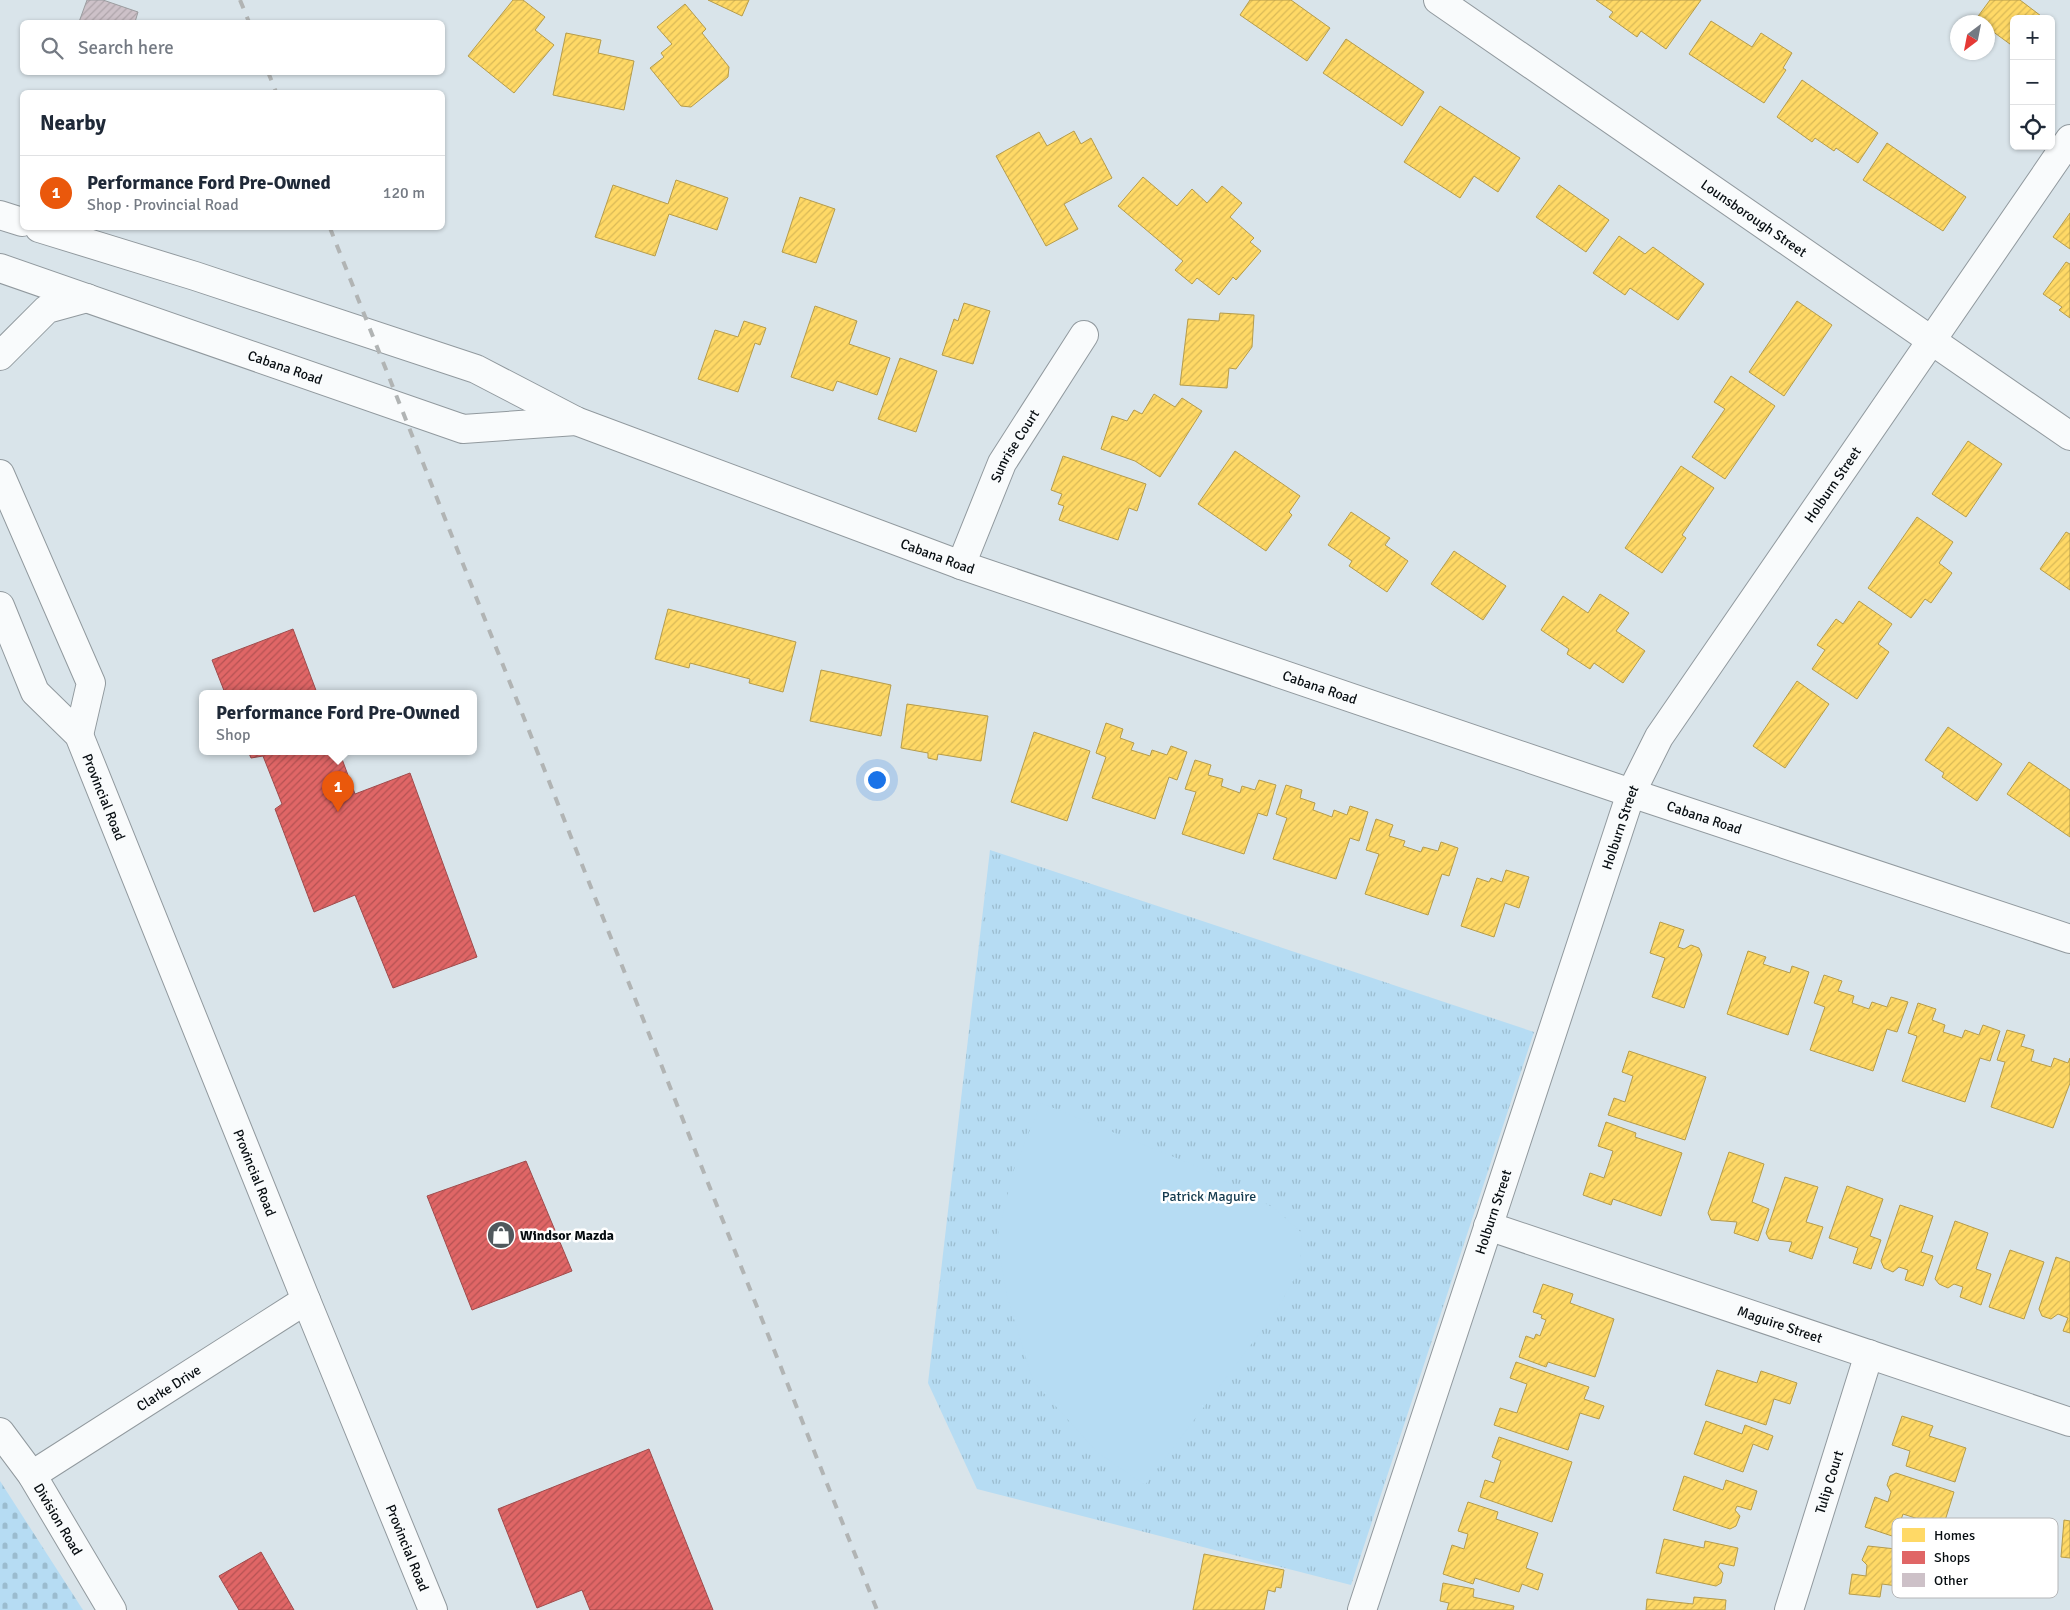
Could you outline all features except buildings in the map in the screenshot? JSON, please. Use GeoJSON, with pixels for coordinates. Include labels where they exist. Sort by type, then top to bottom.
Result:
{"type":"FeatureCollection","features":[{"type":"Feature","properties":{"kind":"main road","name":"Lounsborough Street"},"geometry":{"type":"LineString","coordinates":[[1438,0],[2070,436]]}},
{"type":"Feature","properties":{"kind":"main road","name":"Holburn Street"},"geometry":{"type":"LineString","coordinates":[[1362,1610],[1631,793],[1659,737],[2070,139]]}},
{"type":"Feature","properties":{"kind":"main road"},"geometry":{"type":"LineString","coordinates":[[0,215],[20,221]]}},
{"type":"Feature","properties":{"kind":"main road","name":"Cabana Road"},"geometry":{"type":"LineString","coordinates":[[46,230],[195,276],[476,369],[576,421],[961,564],[1631,793],[2070,939]]}},
{"type":"Feature","properties":{"kind":"main road","name":"Cabana Road"},"geometry":{"type":"LineString","coordinates":[[0,268],[463,429],[576,421]]}},
{"type":"Feature","properties":{"kind":"main road"},"geometry":{"type":"LineString","coordinates":[[0,356],[47,309],[87,298]]}},
{"type":"Feature","properties":{"kind":"main road","name":"Sunrise Court"},"geometry":{"type":"LineString","coordinates":[[961,564],[1002,463],[1084,334]]}},
{"type":"Feature","properties":{"kind":"main road"},"geometry":{"type":"LineString","coordinates":[[0,474],[91,683],[79,734]]}},
{"type":"Feature","properties":{"kind":"main road","name":"Provincial Road"},"geometry":{"type":"LineString","coordinates":[[0,606],[35,692],[79,734],[306,1300],[433,1610]]}},
{"type":"Feature","properties":{"kind":"main road","name":"Maguire Street"},"geometry":{"type":"LineString","coordinates":[[1488,1226],[2070,1422]]}},
{"type":"Feature","properties":{"kind":"main road","name":"Clarke Drive"},"geometry":{"type":"LineString","coordinates":[[32,1475],[306,1300]]}},
{"type":"Feature","properties":{"kind":"main road","name":"Tulip Court"},"geometry":{"type":"LineString","coordinates":[[1788,1610],[1869,1354]]}},
{"type":"Feature","properties":{"kind":"main road","name":"Division Road"},"geometry":{"type":"LineString","coordinates":[[0,1432],[32,1475],[112,1610]]}},
{"type":"Feature","properties":{"kind":"green space","name":"Patrick Maguire"},"geometry":{"type":"Polygon","coordinates":[[[990,850],[1534,1032],[1351,1585],[977,1489],[928,1383],[990,850]]]}},
{"type":"Feature","properties":{"kind":"green space"},"geometry":{"type":"Polygon","coordinates":[[[1041,1103],[1201,1168],[1274,1208],[1302,1233],[1300,1268],[1277,1310],[1145,1485],[1097,1452],[1033,1381],[1007,1296],[997,1239],[1013,1172],[1041,1103]]]}},
{"type":"Feature","properties":{"kind":"green space"},"geometry":{"type":"Polygon","coordinates":[[[0,1481],[83,1610],[0,1610],[0,1481]]]}},
{"type":"Feature","properties":{"kind":"railway"},"geometry":{"type":"LineString","coordinates":[[240,0],[248,20]]}},
{"type":"Feature","properties":{"kind":"railway"},"geometry":{"type":"LineString","coordinates":[[269,75],[275,90]]}},
{"type":"Feature","properties":{"kind":"railway"},"geometry":{"type":"LineString","coordinates":[[331,230],[877,1610]]}},
{"type":"Feature","properties":{"kind":"place","name":"Performance Ford Pre-Owned"},"geometry":{"type":"Point","coordinates":[338,812]}},
{"type":"Feature","properties":{"kind":"place","name":"Windsor Mazda"},"geometry":{"type":"Point","coordinates":[501,1235]}}]}
